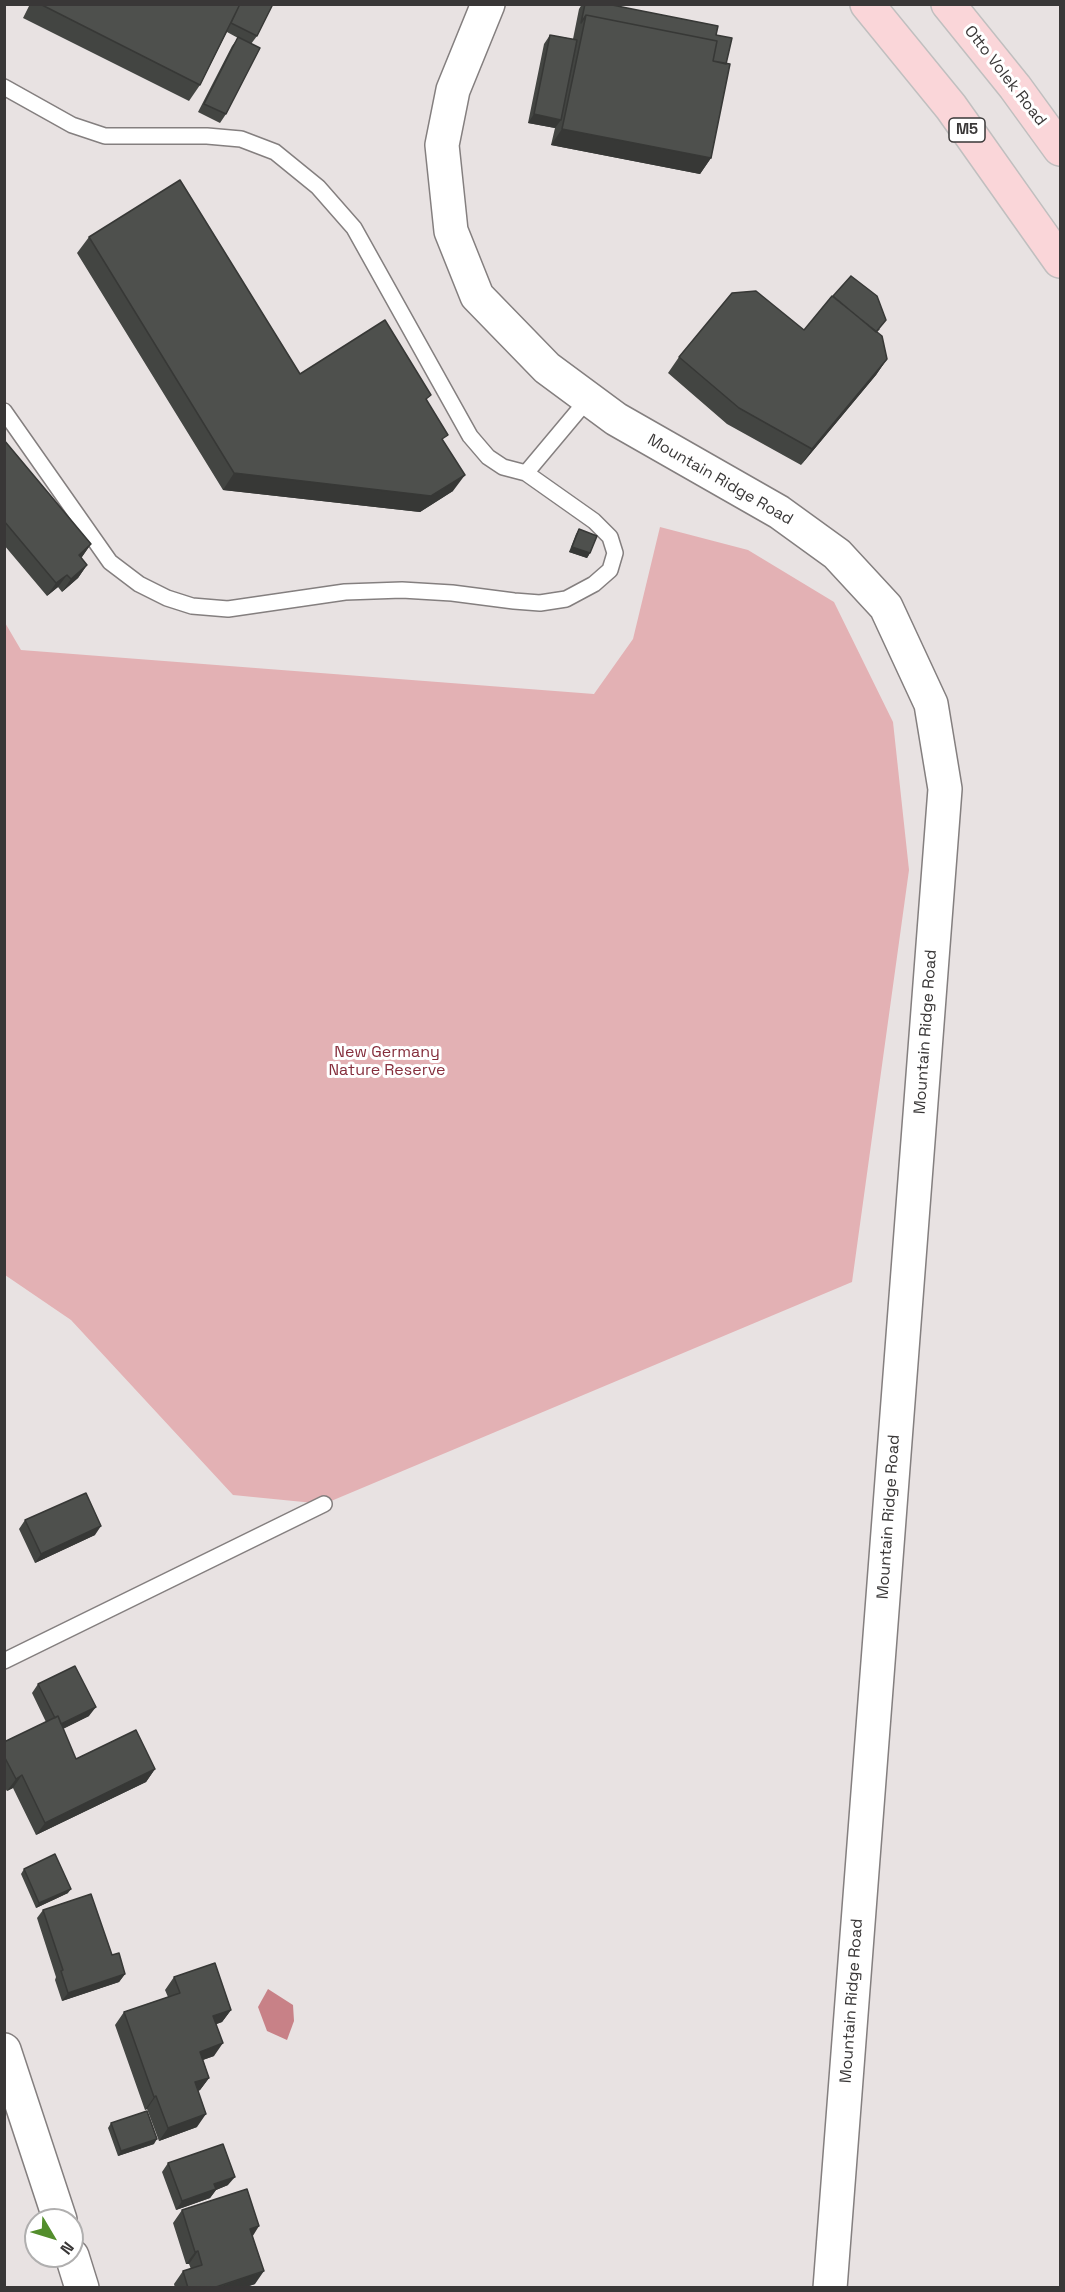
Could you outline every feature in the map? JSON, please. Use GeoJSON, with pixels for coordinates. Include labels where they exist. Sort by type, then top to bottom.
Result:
{"type":"FeatureCollection","features":[{"type":"Feature","properties":{"kind":"main road","name":"M5"},"geometry":{"type":"LineString","coordinates":[[867,4],[951,107],[1060,261]]}},
{"type":"Feature","properties":{"kind":"main road","name":"Otto Volek Road"},"geometry":{"type":"LineString","coordinates":[[948,4],[1015,87],[1060,149]]}},
{"type":"Feature","properties":{"kind":"street","name":"Mountain Ridge Road"},"geometry":{"type":"LineString","coordinates":[[488,4],[453,90],[442,145],[451,231],[477,296],[547,368],[588,399],[616,419],[779,512],[837,554],[885,607],[931,704],[945,789],[830,2288]]}},
{"type":"Feature","properties":{"kind":"street"},"geometry":{"type":"LineString","coordinates":[[4,2050],[56,2208]]}},
{"type":"Feature","properties":{"kind":"street"},"geometry":{"type":"LineString","coordinates":[[76,2268],[82,2288]]}},
{"type":"Feature","properties":{"kind":"lane"},"geometry":{"type":"LineString","coordinates":[[4,87],[72,125],[105,136],[207,136],[241,139],[275,152],[318,187],[354,228],[470,436],[488,457],[502,467],[526,473],[594,521],[610,537],[615,553],[610,570],[594,584],[566,599],[540,603],[402,590],[345,592],[228,609],[192,606],[167,598],[139,584],[110,562],[4,411]]}},
{"type":"Feature","properties":{"kind":"lane"},"geometry":{"type":"LineString","coordinates":[[526,473],[588,399]]}},
{"type":"Feature","properties":{"kind":"lane"},"geometry":{"type":"LineString","coordinates":[[4,1661],[324,1504]]}},
{"type":"Feature","properties":{"kind":"green space","name":"New Germany Nature Reserve"},"geometry":{"type":"Polygon","coordinates":[[[660,527],[748,550],[834,602],[893,722],[909,870],[852,1282],[324,1504],[233,1495],[71,1320],[5,1275],[4,621],[21,650],[594,694],[633,639],[660,527]]]}},
{"type":"Feature","properties":{"kind":"shaded area"},"geometry":{"type":"Polygon","coordinates":[[[268,1989],[293,2005],[294,2021],[287,2040],[267,2031],[258,2007],[268,1989]]]}},
{"type":"Feature","properties":{"kind":"building"},"geometry":{"type":"Polygon","coordinates":[[[40,4],[240,4],[200,85],[40,4]]]}},
{"type":"Feature","properties":{"kind":"building"},"geometry":{"type":"Polygon","coordinates":[[[240,4],[273,4],[257,36],[231,23],[240,4]]]}},
{"type":"Feature","properties":{"kind":"building"},"geometry":{"type":"Polygon","coordinates":[[[585,4],[607,4],[718,26],[716,35],[732,38],[726,64],[713,61],[717,41],[586,15],[581,23],[585,4]]]}},
{"type":"Feature","properties":{"kind":"building"},"geometry":{"type":"Polygon","coordinates":[[[586,15],[717,41],[713,61],[730,64],[711,158],[562,129],[586,15]]]}},
{"type":"Feature","properties":{"kind":"building"},"geometry":{"type":"Polygon","coordinates":[[[550,35],[577,40],[561,120],[534,114],[550,35]]]}},
{"type":"Feature","properties":{"kind":"building"},"geometry":{"type":"Polygon","coordinates":[[[238,37],[260,48],[226,114],[204,104],[238,37]]]}},
{"type":"Feature","properties":{"kind":"building"},"geometry":{"type":"Polygon","coordinates":[[[180,180],[300,374],[385,320],[431,395],[426,399],[448,435],[442,439],[465,475],[431,496],[234,473],[89,237],[180,180]]]}},
{"type":"Feature","properties":{"kind":"building"},"geometry":{"type":"Polygon","coordinates":[[[851,276],[877,296],[886,320],[876,332],[833,296],[851,276]]]}},
{"type":"Feature","properties":{"kind":"building"},"geometry":{"type":"Polygon","coordinates":[[[756,291],[804,330],[832,296],[882,336],[887,359],[812,449],[739,408],[679,357],[732,293],[756,291]]]}},
{"type":"Feature","properties":{"kind":"building"},"geometry":{"type":"Polygon","coordinates":[[[4,440],[91,544],[79,555],[87,565],[71,579],[67,575],[56,583],[4,521],[4,440]]]}},
{"type":"Feature","properties":{"kind":"building"},"geometry":{"type":"Polygon","coordinates":[[[579,529],[597,536],[590,553],[572,547],[579,529]]]}},
{"type":"Feature","properties":{"kind":"building"},"geometry":{"type":"Polygon","coordinates":[[[86,1493],[101,1526],[41,1554],[25,1520],[86,1493]]]}},
{"type":"Feature","properties":{"kind":"building"},"geometry":{"type":"Polygon","coordinates":[[[75,1666],[96,1707],[61,1724],[58,1716],[55,1718],[38,1684],[75,1666]]]}},
{"type":"Feature","properties":{"kind":"building"},"geometry":{"type":"Polygon","coordinates":[[[58,1716],[76,1759],[136,1730],[155,1769],[45,1823],[22,1775],[16,1779],[4,1756],[4,1742],[58,1716]]]}},
{"type":"Feature","properties":{"kind":"building"},"geometry":{"type":"Polygon","coordinates":[[[55,1854],[71,1889],[39,1903],[24,1869],[55,1854]]]}},
{"type":"Feature","properties":{"kind":"building"},"geometry":{"type":"Polygon","coordinates":[[[91,1894],[112,1955],[119,1953],[125,1974],[68,1993],[61,1971],[63,1970],[43,1910],[91,1894]]]}},
{"type":"Feature","properties":{"kind":"building"},"geometry":{"type":"Polygon","coordinates":[[[215,1963],[231,2010],[213,2016],[223,2043],[200,2052],[209,2078],[195,2082],[206,2114],[168,2128],[156,2096],[154,2097],[124,2012],[180,1993],[174,1977],[215,1963]]]}},
{"type":"Feature","properties":{"kind":"building"},"geometry":{"type":"Polygon","coordinates":[[[147,2111],[157,2139],[121,2151],[111,2123],[147,2111]]]}},
{"type":"Feature","properties":{"kind":"building"},"geometry":{"type":"Polygon","coordinates":[[[223,2144],[235,2177],[214,2184],[216,2189],[182,2201],[168,2163],[223,2144]]]}},
{"type":"Feature","properties":{"kind":"building"},"geometry":{"type":"Polygon","coordinates":[[[247,2189],[259,2226],[250,2229],[264,2271],[217,2288],[188,2288],[183,2271],[202,2265],[198,2251],[195,2252],[182,2210],[247,2189]]]}}]}
